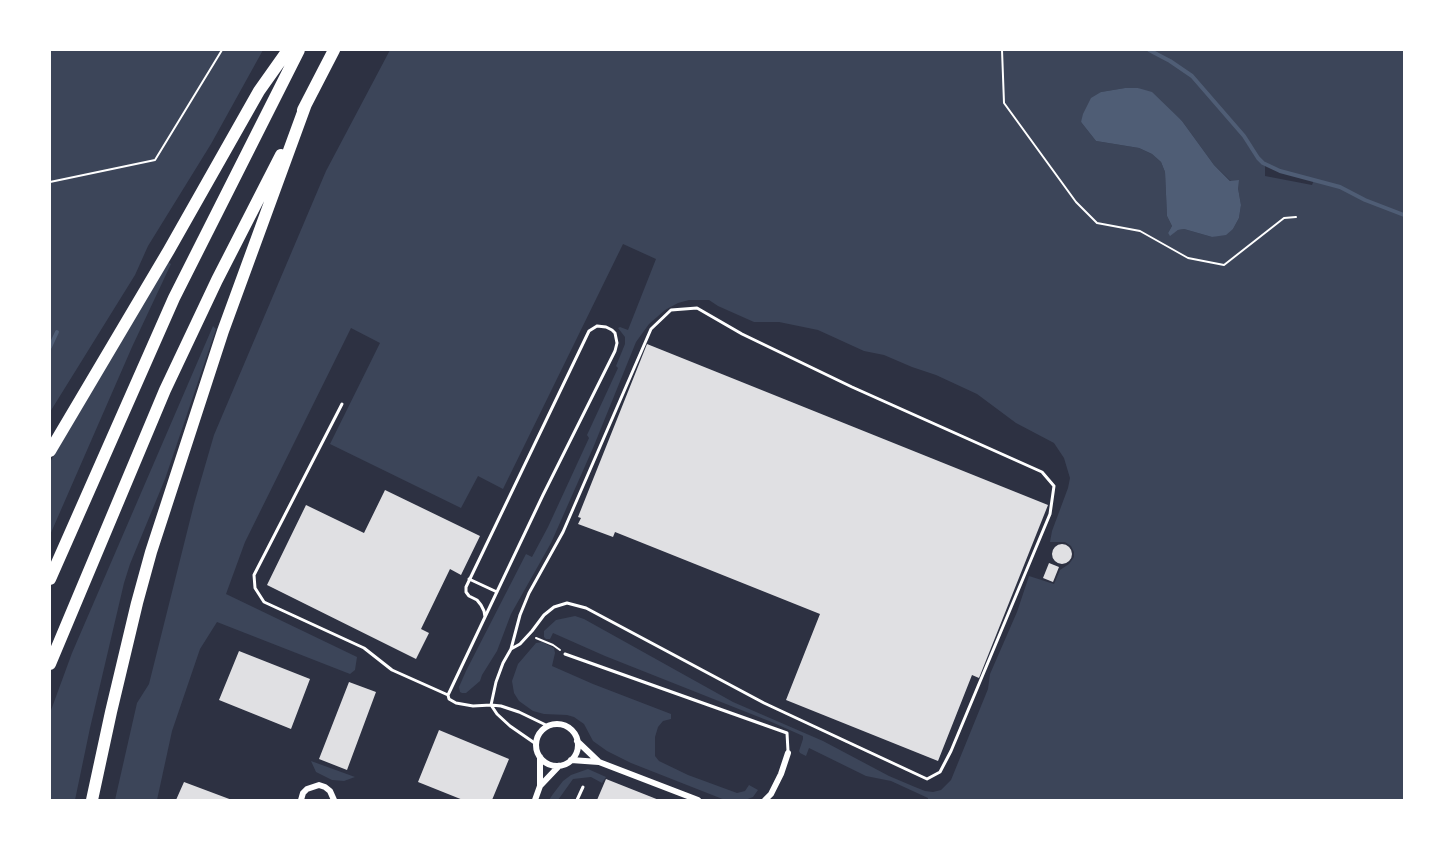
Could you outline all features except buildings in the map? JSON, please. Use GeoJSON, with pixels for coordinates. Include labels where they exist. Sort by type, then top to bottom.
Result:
{"type":"FeatureCollection","features":[{"type":"Feature","properties":{"kind":"highway"},"geometry":{"type":"LineString","coordinates":[[50,451],[170,250],[259,91],[288,50]]}},
{"type":"Feature","properties":{"kind":"highway"},"geometry":{"type":"LineString","coordinates":[[50,579],[174,298],[300,50]]}},
{"type":"Feature","properties":{"kind":"highway"},"geometry":{"type":"LineString","coordinates":[[50,664],[165,390],[217,280],[334,50]]}},
{"type":"Feature","properties":{"kind":"highway"},"geometry":{"type":"LineString","coordinates":[[92,801],[111,712],[151,552],[224,331],[306,104]]}},
{"type":"Feature","properties":{"kind":"street"},"geometry":{"type":"LineString","coordinates":[[535,801],[540,786],[537,737],[548,726],[556,724],[565,726],[599,762]]}},
{"type":"Feature","properties":{"kind":"street"},"geometry":{"type":"LineString","coordinates":[[540,786],[560,765],[571,760],[575,755],[577,741]]}},
{"type":"Feature","properties":{"kind":"street"},"geometry":{"type":"LineString","coordinates":[[765,801],[781,774],[788,753]]}},
{"type":"Feature","properties":{"kind":"street"},"geometry":{"type":"LineString","coordinates":[[540,758],[552,765],[560,765]]}},
{"type":"Feature","properties":{"kind":"street"},"geometry":{"type":"LineString","coordinates":[[571,760],[599,762],[698,801]]}},
{"type":"Feature","properties":{"kind":"street"},"geometry":{"type":"LineString","coordinates":[[301,801],[307,789],[319,785],[330,791],[334,801]]}},
{"type":"Feature","properties":{"kind":"lane"},"geometry":{"type":"LineString","coordinates":[[491,705],[500,672],[511,649],[519,615],[529,593],[563,532],[651,329],[671,310],[697,309],[742,334],[852,387],[1042,472],[1054,486],[1050,514],[951,751],[940,772],[927,780],[764,703],[586,608],[567,603],[554,607],[544,615],[520,644],[511,649]]}},
{"type":"Feature","properties":{"kind":"lane"},"geometry":{"type":"LineString","coordinates":[[448,695],[615,351],[617,338],[612,330],[606,327],[597,326],[590,332],[469,579],[466,592],[481,605],[485,617]]}},
{"type":"Feature","properties":{"kind":"lane"},"geometry":{"type":"LineString","coordinates":[[342,404],[254,575],[255,588],[264,602],[364,648],[392,670],[448,695],[452,701],[463,705],[491,705],[519,712],[548,726]]}},
{"type":"Feature","properties":{"kind":"lane"},"geometry":{"type":"LineString","coordinates":[[469,579],[497,592]]}},
{"type":"Feature","properties":{"kind":"lane"},"geometry":{"type":"LineString","coordinates":[[565,654],[787,733],[788,753]]}},
{"type":"Feature","properties":{"kind":"lane"},"geometry":{"type":"LineString","coordinates":[[491,705],[504,721],[536,744]]}},
{"type":"Feature","properties":{"kind":"lane"},"geometry":{"type":"LineString","coordinates":[[577,801],[583,787]]}},
{"type":"Feature","properties":{"kind":"path"},"geometry":{"type":"LineString","coordinates":[[50,182],[155,160],[222,50]]}},
{"type":"Feature","properties":{"kind":"path"},"geometry":{"type":"LineString","coordinates":[[1002,50],[1004,103],[1076,202],[1097,223],[1140,231],[1188,258],[1224,264],[1284,218],[1296,217]]}},
{"type":"Feature","properties":{"kind":"path"},"geometry":{"type":"LineString","coordinates":[[528,635],[553,645],[565,654]]}},
{"type":"Feature","properties":{"kind":"shaded area"},"geometry":{"type":"Polygon","coordinates":[[[50,50],[263,50],[211,144],[148,246],[135,275],[50,412],[50,50]]]}},
{"type":"Feature","properties":{"kind":"shaded area"},"geometry":{"type":"Polygon","coordinates":[[[390,50],[1404,50],[1404,800],[928,800],[891,781],[866,776],[809,748],[806,756],[800,753],[803,736],[774,723],[553,633],[550,639],[546,639],[544,631],[556,620],[575,616],[584,619],[733,702],[823,741],[889,776],[933,792],[941,790],[951,780],[988,689],[990,674],[1017,612],[1029,576],[1054,584],[1060,570],[1074,557],[1071,546],[1065,542],[1050,542],[1070,478],[1064,458],[1054,443],[1016,423],[977,394],[936,375],[884,355],[864,351],[818,330],[779,322],[754,322],[709,300],[689,300],[665,310],[649,324],[636,342],[551,543],[511,614],[497,651],[480,681],[466,693],[460,692],[459,687],[466,671],[526,554],[532,557],[548,527],[618,368],[616,366],[625,344],[625,337],[618,328],[628,330],[656,259],[623,244],[503,489],[478,476],[461,508],[330,444],[380,343],[351,328],[245,542],[226,594],[357,657],[355,670],[350,674],[217,622],[200,649],[172,731],[157,800],[115,800],[137,703],[149,684],[194,504],[214,435],[326,171],[390,50]],[[1138,88],[1101,92],[1081,122],[1096,141],[1139,148],[1152,154],[1161,162],[1165,172],[1167,216],[1172,226],[1168,233],[1170,235],[1184,229],[1212,237],[1233,229],[1239,218],[1241,205],[1238,188],[1214,165],[1182,121],[1138,88]],[[1265,165],[1265,176],[1312,185],[1314,180],[1265,165]]]}},
{"type":"Feature","properties":{"kind":"shaded area"},"geometry":{"type":"Polygon","coordinates":[[[1138,88],[1152,92],[1182,121],[1214,165],[1230,181],[1239,180],[1241,205],[1239,218],[1233,229],[1226,235],[1212,237],[1184,229],[1170,236],[1168,233],[1172,226],[1167,216],[1165,172],[1161,162],[1152,154],[1139,148],[1096,141],[1081,122],[1091,98],[1101,92],[1138,88]]]}},
{"type":"Feature","properties":{"kind":"shaded area"},"geometry":{"type":"Polygon","coordinates":[[[168,262],[171,264],[50,535],[50,462],[168,262]]]}},
{"type":"Feature","properties":{"kind":"shaded area"},"geometry":{"type":"Polygon","coordinates":[[[213,326],[216,329],[165,479],[124,583],[75,800],[50,800],[50,713],[72,653],[213,326]]]}},
{"type":"Feature","properties":{"kind":"shaded area"},"geometry":{"type":"Polygon","coordinates":[[[542,642],[554,648],[552,666],[671,714],[671,719],[663,721],[658,727],[655,737],[655,756],[659,761],[688,775],[737,793],[745,791],[749,785],[758,790],[753,797],[745,800],[725,800],[631,763],[607,751],[593,741],[584,724],[574,717],[533,711],[519,701],[514,693],[512,681],[518,664],[536,643],[542,642]]]}},
{"type":"Feature","properties":{"kind":"shaded area"},"geometry":{"type":"Polygon","coordinates":[[[311,761],[355,777],[344,781],[332,780],[316,772],[311,761]]]}},
{"type":"Feature","properties":{"kind":"shaded area"},"geometry":{"type":"Polygon","coordinates":[[[588,769],[606,777],[602,783],[591,777],[573,779],[558,800],[549,800],[563,781],[571,775],[588,769]]]}},
{"type":"Feature","properties":{"kind":"waterway"},"geometry":{"type":"LineString","coordinates":[[1149,50],[1192,76],[1244,136],[1263,163],[1280,171],[1340,187],[1365,200],[1404,215]]}},
{"type":"Feature","properties":{"kind":"waterway"},"geometry":{"type":"LineString","coordinates":[[50,347],[57,332]]}}]}
